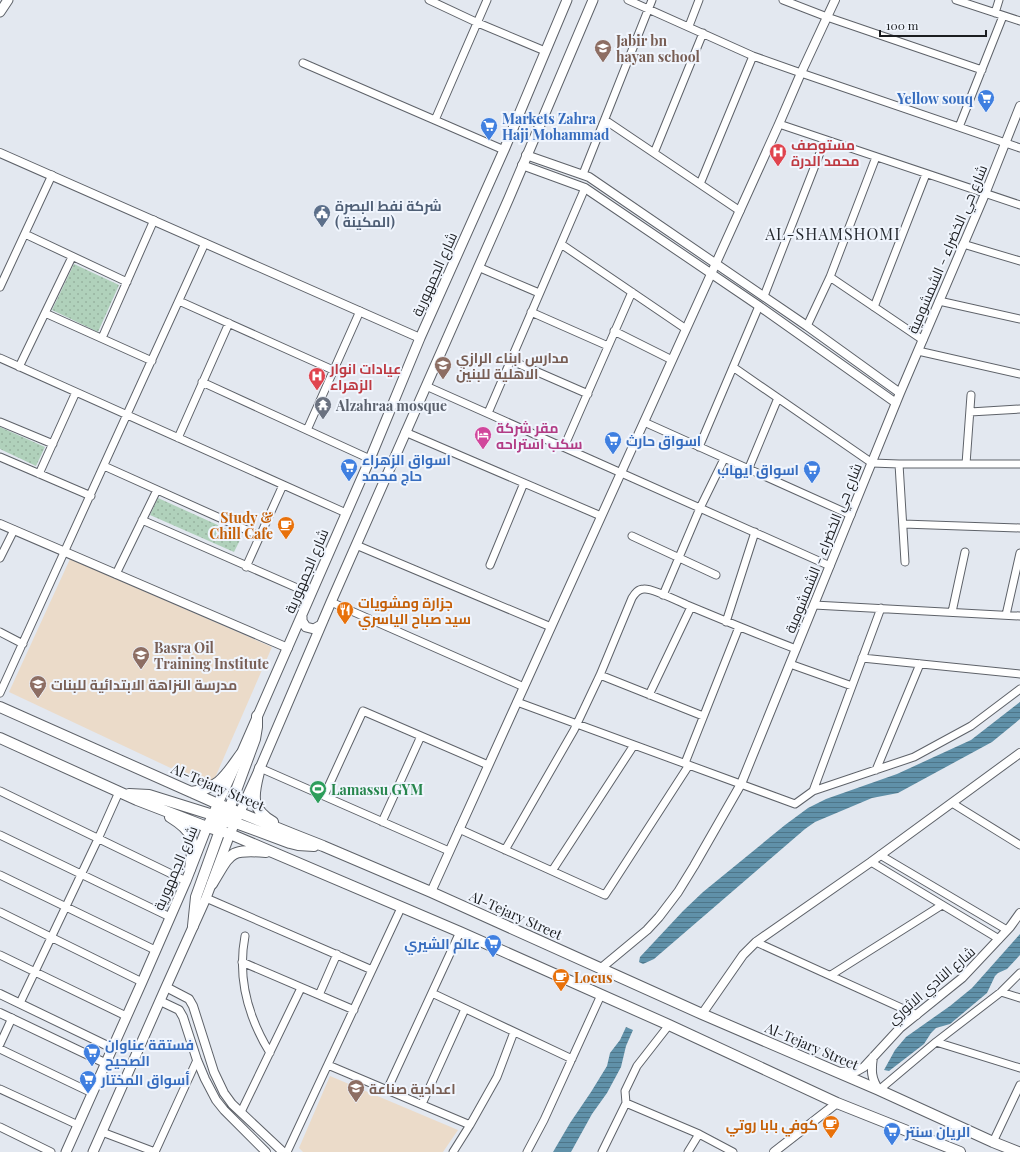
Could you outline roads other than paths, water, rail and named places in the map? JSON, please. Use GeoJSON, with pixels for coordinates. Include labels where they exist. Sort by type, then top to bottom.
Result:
{"type":"FeatureCollection","features":[{"type":"Feature","properties":{"kind":"main road"},"geometry":{"type":"LineString","coordinates":[[0,12],[8,0]]}},
{"type":"Feature","properties":{"kind":"main road","name":"شارع الجمهورية"},"geometry":{"type":"LineString","coordinates":[[218,804],[302,617],[420,338],[504,150],[567,0]]}},
{"type":"Feature","properties":{"kind":"main road"},"geometry":{"type":"LineString","coordinates":[[240,812],[593,0]]}},
{"type":"Feature","properties":{"kind":"main road"},"geometry":{"type":"LineString","coordinates":[[302,617],[302,621],[306,627],[314,629],[321,624]]}},
{"type":"Feature","properties":{"kind":"main road","name":"Al-Tejary Street"},"geometry":{"type":"LineString","coordinates":[[0,707],[218,804],[225,819],[240,812],[295,836],[323,846],[431,892],[600,969],[1018,1152]]}},
{"type":"Feature","properties":{"kind":"main road"},"geometry":{"type":"LineString","coordinates":[[193,926],[196,897],[255,739],[257,716]]}},
{"type":"Feature","properties":{"kind":"main road"},"geometry":{"type":"LineString","coordinates":[[1,740],[122,793],[207,827],[225,819]]}},
{"type":"Feature","properties":{"kind":"main road"},"geometry":{"type":"LineString","coordinates":[[191,792],[206,789],[218,783],[227,774],[241,754]]}},
{"type":"Feature","properties":{"kind":"main road"},"geometry":{"type":"LineString","coordinates":[[260,768],[254,795],[257,806],[262,814],[268,819],[295,836]]}},
{"type":"Feature","properties":{"kind":"main road"},"geometry":{"type":"LineString","coordinates":[[122,793],[154,796],[225,819],[290,843],[308,846],[323,846]]}},
{"type":"Feature","properties":{"kind":"main road"},"geometry":{"type":"LineString","coordinates":[[146,803],[183,826],[188,831],[193,844],[190,869]]}},
{"type":"Feature","properties":{"kind":"main road"},"geometry":{"type":"LineString","coordinates":[[94,1152],[212,884],[230,834],[225,819]]}},
{"type":"Feature","properties":{"kind":"main road","name":"شارع الجمهورية"},"geometry":{"type":"LineString","coordinates":[[66,1152],[186,881],[207,827]]}},
{"type":"Feature","properties":{"kind":"main road"},"geometry":{"type":"LineString","coordinates":[[230,834],[400,908],[460,932],[669,1025],[837,1103],[943,1149],[960,1152]]}},
{"type":"Feature","properties":{"kind":"main road"},"geometry":{"type":"LineString","coordinates":[[212,884],[228,858],[236,852],[246,850],[276,853]]}},
{"type":"Feature","properties":{"kind":"street"},"geometry":{"type":"LineString","coordinates":[[430,0],[478,23],[546,51]]}},
{"type":"Feature","properties":{"kind":"street"},"geometry":{"type":"LineString","coordinates":[[435,120],[487,0]]}},
{"type":"Feature","properties":{"kind":"street"},"geometry":{"type":"LineString","coordinates":[[628,0],[753,56],[801,74],[1020,148]]}},
{"type":"Feature","properties":{"kind":"street"},"geometry":{"type":"LineString","coordinates":[[583,174],[652,0]]}},
{"type":"Feature","properties":{"kind":"street"},"geometry":{"type":"LineString","coordinates":[[688,26],[699,0]]}},
{"type":"Feature","properties":{"kind":"street"},"geometry":{"type":"LineString","coordinates":[[783,0],[828,18],[982,70]]}},
{"type":"Feature","properties":{"kind":"street"},"geometry":{"type":"LineString","coordinates":[[431,892],[835,0]]}},
{"type":"Feature","properties":{"kind":"street"},"geometry":{"type":"LineString","coordinates":[[956,0],[1020,21]]}},
{"type":"Feature","properties":{"kind":"street"},"geometry":{"type":"LineString","coordinates":[[995,13],[999,0]]}},
{"type":"Feature","properties":{"kind":"street"},"geometry":{"type":"LineString","coordinates":[[959,127],[1003,16]]}},
{"type":"Feature","properties":{"kind":"street"},"geometry":{"type":"LineString","coordinates":[[654,153],[703,33]]}},
{"type":"Feature","properties":{"kind":"street"},"geometry":{"type":"LineString","coordinates":[[700,184],[753,56]]}},
{"type":"Feature","properties":{"kind":"street"},"geometry":{"type":"LineString","coordinates":[[303,63],[504,150]]}},
{"type":"Feature","properties":{"kind":"street","name":"شارع حي الخضراء - الشمشومية"},"geometry":{"type":"LineString","coordinates":[[600,969],[647,930],[659,917],[678,892],[741,784],[900,393],[1020,106]]}},
{"type":"Feature","properties":{"kind":"street"},"geometry":{"type":"LineString","coordinates":[[605,120],[740,211]]}},
{"type":"Feature","properties":{"kind":"street"},"geometry":{"type":"LineString","coordinates":[[779,124],[1020,205]]}},
{"type":"Feature","properties":{"kind":"street"},"geometry":{"type":"LineString","coordinates":[[764,296],[825,140]]}},
{"type":"Feature","properties":{"kind":"street"},"geometry":{"type":"LineString","coordinates":[[0,153],[420,338]]}},
{"type":"Feature","properties":{"kind":"street"},"geometry":{"type":"LineString","coordinates":[[526,155],[583,174],[595,181],[764,296],[900,393]]}},
{"type":"Feature","properties":{"kind":"street"},"geometry":{"type":"LineString","coordinates":[[807,326],[830,277],[876,157]]}},
{"type":"Feature","properties":{"kind":"street"},"geometry":{"type":"LineString","coordinates":[[522,165],[585,188],[759,306],[896,403]]}},
{"type":"Feature","properties":{"kind":"street"},"geometry":{"type":"LineString","coordinates":[[874,307],[926,174]]}},
{"type":"Feature","properties":{"kind":"street"},"geometry":{"type":"LineString","coordinates":[[0,287],[52,175]]}},
{"type":"Feature","properties":{"kind":"street"},"geometry":{"type":"LineString","coordinates":[[488,413],[585,188]]}},
{"type":"Feature","properties":{"kind":"street"},"geometry":{"type":"LineString","coordinates":[[102,338],[154,220]]}},
{"type":"Feature","properties":{"kind":"street"},"geometry":{"type":"LineString","coordinates":[[24,234],[127,282]]}},
{"type":"Feature","properties":{"kind":"street"},"geometry":{"type":"LineString","coordinates":[[0,693],[206,243]]}},
{"type":"Feature","properties":{"kind":"street"},"geometry":{"type":"LineString","coordinates":[[561,244],[686,328]]}},
{"type":"Feature","properties":{"kind":"street"},"geometry":{"type":"LineString","coordinates":[[963,244],[1020,261]]}},
{"type":"Feature","properties":{"kind":"street"},"geometry":{"type":"LineString","coordinates":[[19,367],[72,257]]}},
{"type":"Feature","properties":{"kind":"street"},"geometry":{"type":"LineString","coordinates":[[478,267],[539,293]]}},
{"type":"Feature","properties":{"kind":"street"},"geometry":{"type":"LineString","coordinates":[[830,277],[923,340]]}},
{"type":"Feature","properties":{"kind":"street"},"geometry":{"type":"LineString","coordinates":[[564,447],[632,292]]}},
{"type":"Feature","properties":{"kind":"street"},"geometry":{"type":"LineString","coordinates":[[179,301],[333,370]]}},
{"type":"Feature","properties":{"kind":"street"},"geometry":{"type":"LineString","coordinates":[[939,301],[1020,319]]}},
{"type":"Feature","properties":{"kind":"street"},"geometry":{"type":"LineString","coordinates":[[699,447],[759,306]]}},
{"type":"Feature","properties":{"kind":"street"},"geometry":{"type":"LineString","coordinates":[[307,430],[360,311]]}},
{"type":"Feature","properties":{"kind":"street"},"geometry":{"type":"LineString","coordinates":[[531,312],[608,346]]}},
{"type":"Feature","properties":{"kind":"street"},"geometry":{"type":"LineString","coordinates":[[45,313],[152,361]]}},
{"type":"Feature","properties":{"kind":"street"},"geometry":{"type":"LineString","coordinates":[[178,438],[229,323]]}},
{"type":"Feature","properties":{"kind":"street"},"geometry":{"type":"LineString","coordinates":[[614,331],[672,360]]}},
{"type":"Feature","properties":{"kind":"street"},"geometry":{"type":"LineString","coordinates":[[918,351],[1020,374]]}},
{"type":"Feature","properties":{"kind":"street"},"geometry":{"type":"LineString","coordinates":[[0,358],[346,513]]}},
{"type":"Feature","properties":{"kind":"street"},"geometry":{"type":"LineString","coordinates":[[510,360],[588,394]]}},
{"type":"Feature","properties":{"kind":"street"},"geometry":{"type":"LineString","coordinates":[[733,367],[872,463],[1020,464]]}},
{"type":"Feature","properties":{"kind":"street"},"geometry":{"type":"LineString","coordinates":[[202,382],[370,459]]}},
{"type":"Feature","properties":{"kind":"street"},"geometry":{"type":"LineString","coordinates":[[426,386],[830,566]]}},
{"type":"Feature","properties":{"kind":"street"},"geometry":{"type":"LineString","coordinates":[[39,474],[76,392]]}},
{"type":"Feature","properties":{"kind":"street"},"geometry":{"type":"LineString","coordinates":[[966,464],[971,395]]}},
{"type":"Feature","properties":{"kind":"street"},"geometry":{"type":"LineString","coordinates":[[748,470],[778,398]]}},
{"type":"Feature","properties":{"kind":"street"},"geometry":{"type":"LineString","coordinates":[[970,412],[1020,409]]}},
{"type":"Feature","properties":{"kind":"street"},"geometry":{"type":"LineString","coordinates":[[0,422],[53,444]]}},
{"type":"Feature","properties":{"kind":"street"},"geometry":{"type":"LineString","coordinates":[[644,422],[850,515]]}},
{"type":"Feature","properties":{"kind":"street"},"geometry":{"type":"LineString","coordinates":[[405,432],[602,516]]}},
{"type":"Feature","properties":{"kind":"street"},"geometry":{"type":"LineString","coordinates":[[0,457],[90,496]]}},
{"type":"Feature","properties":{"kind":"street"},"geometry":{"type":"LineString","coordinates":[[664,595],[700,508],[724,459]]}},
{"type":"Feature","properties":{"kind":"street"},"geometry":{"type":"LineString","coordinates":[[899,464],[905,562]]}},
{"type":"Feature","properties":{"kind":"street"},"geometry":{"type":"LineString","coordinates":[[104,466],[260,536]]}},
{"type":"Feature","properties":{"kind":"street"},"geometry":{"type":"LineString","coordinates":[[490,565],[524,483]]}},
{"type":"Feature","properties":{"kind":"street"},"geometry":{"type":"LineString","coordinates":[[246,567],[283,484]]}},
{"type":"Feature","properties":{"kind":"street"},"geometry":{"type":"LineString","coordinates":[[116,574],[157,490]]}},
{"type":"Feature","properties":{"kind":"street"},"geometry":{"type":"LineString","coordinates":[[142,520],[246,567],[311,594]]}},
{"type":"Feature","properties":{"kind":"street"},"geometry":{"type":"LineString","coordinates":[[0,524],[288,648]]}},
{"type":"Feature","properties":{"kind":"street"},"geometry":{"type":"LineString","coordinates":[[903,524],[1020,528]]}},
{"type":"Feature","properties":{"kind":"street"},"geometry":{"type":"LineString","coordinates":[[0,558],[14,530]]}},
{"type":"Feature","properties":{"kind":"street"},"geometry":{"type":"LineString","coordinates":[[726,622],[755,532]]}},
{"type":"Feature","properties":{"kind":"street"},"geometry":{"type":"LineString","coordinates":[[632,536],[716,575]]}},
{"type":"Feature","properties":{"kind":"street"},"geometry":{"type":"LineString","coordinates":[[356,544],[551,628]]}},
{"type":"Feature","properties":{"kind":"street"},"geometry":{"type":"LineString","coordinates":[[952,612],[965,552]]}},
{"type":"Feature","properties":{"kind":"street"},"geometry":{"type":"LineString","coordinates":[[1006,615],[1020,553]]}},
{"type":"Feature","properties":{"kind":"street"},"geometry":{"type":"LineString","coordinates":[[505,850],[577,724],[635,593],[639,590],[645,588],[664,595],[726,622],[796,649]]}},
{"type":"Feature","properties":{"kind":"street"},"geometry":{"type":"LineString","coordinates":[[331,602],[524,687]]}},
{"type":"Feature","properties":{"kind":"street"},"geometry":{"type":"LineString","coordinates":[[814,605],[1020,616]]}},
{"type":"Feature","properties":{"kind":"street"},"geometry":{"type":"LineString","coordinates":[[649,695],[691,607]]}},
{"type":"Feature","properties":{"kind":"street"},"geometry":{"type":"LineString","coordinates":[[813,791],[881,608]]}},
{"type":"Feature","properties":{"kind":"street"},"geometry":{"type":"LineString","coordinates":[[459,829],[605,895],[687,764],[703,716],[739,627]]}},
{"type":"Feature","properties":{"kind":"street"},"geometry":{"type":"LineString","coordinates":[[0,632],[23,644]]}},
{"type":"Feature","properties":{"kind":"street"},"geometry":{"type":"LineString","coordinates":[[862,658],[1020,674]]}},
{"type":"Feature","properties":{"kind":"street"},"geometry":{"type":"LineString","coordinates":[[790,664],[852,686]]}},
{"type":"Feature","properties":{"kind":"street"},"geometry":{"type":"LineString","coordinates":[[876,770],[920,664]]}},
{"type":"Feature","properties":{"kind":"street"},"geometry":{"type":"LineString","coordinates":[[600,675],[703,716]]}},
{"type":"Feature","properties":{"kind":"street"},"geometry":{"type":"LineString","coordinates":[[517,702],[795,804],[813,791],[914,757],[972,726],[1020,689]]}},
{"type":"Feature","properties":{"kind":"street"},"geometry":{"type":"LineString","coordinates":[[324,796],[363,711],[488,765]]}},
{"type":"Feature","properties":{"kind":"street"},"geometry":{"type":"LineString","coordinates":[[382,822],[421,736]]}},
{"type":"Feature","properties":{"kind":"street"},"geometry":{"type":"LineString","coordinates":[[552,871],[634,745]]}},
{"type":"Feature","properties":{"kind":"street"},"geometry":{"type":"LineString","coordinates":[[702,1014],[743,955],[756,942],[871,862],[1020,753]]}},
{"type":"Feature","properties":{"kind":"street"},"geometry":{"type":"LineString","coordinates":[[260,768],[449,851]]}},
{"type":"Feature","properties":{"kind":"street"},"geometry":{"type":"LineString","coordinates":[[0,791],[186,881]]}},
{"type":"Feature","properties":{"kind":"street"},"geometry":{"type":"LineString","coordinates":[[20,1003],[98,839],[122,793]]}},
{"type":"Feature","properties":{"kind":"street"},"geometry":{"type":"LineString","coordinates":[[952,803],[1020,845]]}},
{"type":"Feature","properties":{"kind":"street"},"geometry":{"type":"LineString","coordinates":[[0,835],[170,917]]}},
{"type":"Feature","properties":{"kind":"street"},"geometry":{"type":"LineString","coordinates":[[880,855],[1007,930]]}},
{"type":"Feature","properties":{"kind":"street"},"geometry":{"type":"LineString","coordinates":[[871,862],[999,939]]}},
{"type":"Feature","properties":{"kind":"street"},"geometry":{"type":"LineString","coordinates":[[0,875],[155,950]]}},
{"type":"Feature","properties":{"kind":"street"},"geometry":{"type":"LineString","coordinates":[[206,898],[372,970]]}},
{"type":"Feature","properties":{"kind":"street"},"geometry":{"type":"LineString","coordinates":[[831,976],[942,905]]}},
{"type":"Feature","properties":{"kind":"street"},"geometry":{"type":"LineString","coordinates":[[287,1152],[400,908]]}},
{"type":"Feature","properties":{"kind":"street"},"geometry":{"type":"LineString","coordinates":[[0,912],[142,982]]}},
{"type":"Feature","properties":{"kind":"street","name":"شارع النادي الاثوري"},"geometry":{"type":"LineString","coordinates":[[835,1072],[857,1071],[864,1067],[900,1028],[962,978],[999,939],[1020,913]]}},
{"type":"Feature","properties":{"kind":"street"},"geometry":{"type":"LineString","coordinates":[[387,1090],[460,932]]}},
{"type":"Feature","properties":{"kind":"street"},"geometry":{"type":"LineString","coordinates":[[244,936],[242,962],[247,1002],[260,1036],[270,1053]]}},
{"type":"Feature","properties":{"kind":"street"},"geometry":{"type":"LineString","coordinates":[[756,942],[917,1015]]}},
{"type":"Feature","properties":{"kind":"street"},"geometry":{"type":"LineString","coordinates":[[319,996],[337,954]]}},
{"type":"Feature","properties":{"kind":"street"},"geometry":{"type":"LineString","coordinates":[[0,955],[126,1016]]}},
{"type":"Feature","properties":{"kind":"street"},"geometry":{"type":"LineString","coordinates":[[242,962],[354,1010]]}},
{"type":"Feature","properties":{"kind":"street"},"geometry":{"type":"LineString","coordinates":[[872,1057],[872,1078],[879,1090],[936,1042],[1001,992],[1020,973]]}},
{"type":"Feature","properties":{"kind":"street"},"geometry":{"type":"LineString","coordinates":[[166,987],[189,999],[196,1014],[210,1059],[221,1087],[229,1101],[283,1152]]}},
{"type":"Feature","properties":{"kind":"street"},"geometry":{"type":"LineString","coordinates":[[241,1112],[301,988]]}},
{"type":"Feature","properties":{"kind":"street"},"geometry":{"type":"LineString","coordinates":[[1001,992],[1020,998]]}},
{"type":"Feature","properties":{"kind":"street"},"geometry":{"type":"LineString","coordinates":[[432,993],[572,1059]]}},
{"type":"Feature","properties":{"kind":"street"},"geometry":{"type":"LineString","coordinates":[[0,994],[112,1048]]}},
{"type":"Feature","properties":{"kind":"street"},"geometry":{"type":"LineString","coordinates":[[527,1152],[544,1120],[601,995]]}},
{"type":"Feature","properties":{"kind":"street"},"geometry":{"type":"LineString","coordinates":[[160,1001],[179,1010],[186,1024],[197,1060],[205,1079],[220,1105],[266,1152]]}},
{"type":"Feature","properties":{"kind":"street"},"geometry":{"type":"LineString","coordinates":[[422,1104],[465,1009]]}},
{"type":"Feature","properties":{"kind":"street"},"geometry":{"type":"LineString","coordinates":[[0,1013],[105,1063]]}},
{"type":"Feature","properties":{"kind":"street"},"geometry":{"type":"LineString","coordinates":[[0,1044],[12,1018]]}},
{"type":"Feature","properties":{"kind":"street"},"geometry":{"type":"LineString","coordinates":[[602,1152],[626,1103],[625,1091],[637,1066],[669,1025]]}},
{"type":"Feature","properties":{"kind":"street"},"geometry":{"type":"LineString","coordinates":[[189,1036],[201,1031]]}},
{"type":"Feature","properties":{"kind":"street"},"geometry":{"type":"LineString","coordinates":[[453,1152],[497,1077],[514,1032]]}},
{"type":"Feature","properties":{"kind":"street"},"geometry":{"type":"LineString","coordinates":[[936,1042],[1020,1068]]}},
{"type":"Feature","properties":{"kind":"street"},"geometry":{"type":"LineString","coordinates":[[0,1049],[92,1093]]}},
{"type":"Feature","properties":{"kind":"street"},"geometry":{"type":"LineString","coordinates":[[102,1132],[155,1152],[197,1060]]}},
{"type":"Feature","properties":{"kind":"street"},"geometry":{"type":"LineString","coordinates":[[328,1065],[470,1125]]}},
{"type":"Feature","properties":{"kind":"street"},"geometry":{"type":"LineString","coordinates":[[993,1142],[1020,1085]]}},
{"type":"Feature","properties":{"kind":"street"},"geometry":{"type":"LineString","coordinates":[[0,1089],[78,1125]]}},
{"type":"Feature","properties":{"kind":"street"},"geometry":{"type":"LineString","coordinates":[[626,1103],[699,1134],[733,1152]]}},
{"type":"Feature","properties":{"kind":"street"},"geometry":{"type":"LineString","coordinates":[[777,1151],[837,1103]]}},
{"type":"Feature","properties":{"kind":"street"},"geometry":{"type":"LineString","coordinates":[[0,1127],[51,1152]]}},
{"type":"Feature","properties":{"kind":"street"},"geometry":{"type":"LineString","coordinates":[[688,1152],[699,1134]]}},
{"type":"Feature","properties":{"kind":"water"},"geometry":{"type":"Polygon","coordinates":[[[1020,702],[1020,719],[992,742],[898,793],[872,798],[815,822],[654,959],[643,964],[639,962],[640,957],[703,892],[808,808],[826,799],[897,774],[971,740],[1020,702]]]}},
{"type":"Feature","properties":{"kind":"water"},"geometry":{"type":"Polygon","coordinates":[[[1020,934],[1020,955],[1007,969],[995,976],[987,993],[950,1024],[936,1028],[924,1044],[889,1071],[884,1070],[895,1050],[906,1037],[950,1006],[972,988],[1020,934]]]}},
{"type":"Feature","properties":{"kind":"water"},"geometry":{"type":"Polygon","coordinates":[[[626,1027],[633,1030],[626,1046],[621,1067],[607,1093],[592,1114],[571,1152],[553,1152],[607,1066],[610,1053],[620,1040],[626,1027]]]}},
{"type":"Feature","properties":{"kind":"place","name":"Jabir bn hayan school"},"geometry":{"type":"Point","coordinates":[603,63]}},
{"type":"Feature","properties":{"kind":"place","name":"Yellow souq"},"geometry":{"type":"Point","coordinates":[986,113]}},
{"type":"Feature","properties":{"kind":"place","name":"Markets Zahra Haji Mohammad"},"geometry":{"type":"Point","coordinates":[489,141]}},
{"type":"Feature","properties":{"kind":"place","name":"مستوصف محمد الدرة"},"geometry":{"type":"Point","coordinates":[778,167]}},
{"type":"Feature","properties":{"kind":"place","name":"شركة نفط البصرة ( المكينة)"},"geometry":{"type":"Point","coordinates":[322,228]}},
{"type":"Feature","properties":{"kind":"place","name":"مدارس ابناء الرازي الاهلية للبنين"},"geometry":{"type":"Point","coordinates":[443,380]}},
{"type":"Feature","properties":{"kind":"place","name":"عيادات انوار الزهراء"},"geometry":{"type":"Point","coordinates":[317,391]}},
{"type":"Feature","properties":{"kind":"place","name":"Alzahraa mosque"},"geometry":{"type":"Point","coordinates":[323,420]}},
{"type":"Feature","properties":{"kind":"place","name":"مقر شركة سكب استراحه"},"geometry":{"type":"Point","coordinates":[483,450]}},
{"type":"Feature","properties":{"kind":"place","name":"اسواق حارث"},"geometry":{"type":"Point","coordinates":[613,455]}},
{"type":"Feature","properties":{"kind":"place","name":"اسواق الزهراء حاج محمد"},"geometry":{"type":"Point","coordinates":[349,482]}},
{"type":"Feature","properties":{"kind":"place","name":"اسواق ايهاب"},"geometry":{"type":"Point","coordinates":[812,484]}},
{"type":"Feature","properties":{"kind":"place","name":"Study & Chill Cafe"},"geometry":{"type":"Point","coordinates":[286,540]}},
{"type":"Feature","properties":{"kind":"place","name":"جزارة ومشويات سيد صباح الياسري"},"geometry":{"type":"Point","coordinates":[345,625]}},
{"type":"Feature","properties":{"kind":"place","name":"Basra Oil Training Institute"},"geometry":{"type":"Point","coordinates":[141,670]}},
{"type":"Feature","properties":{"kind":"place","name":"مدرسة النزاهة الابتدائية للبنات"},"geometry":{"type":"Point","coordinates":[38,699]}},
{"type":"Feature","properties":{"kind":"place","name":"Lamassu GYM"},"geometry":{"type":"Point","coordinates":[318,804]}},
{"type":"Feature","properties":{"kind":"place","name":"عالم الشيري"},"geometry":{"type":"Point","coordinates":[493,958]}},
{"type":"Feature","properties":{"kind":"place","name":"Locus"},"geometry":{"type":"Point","coordinates":[561,992]}},
{"type":"Feature","properties":{"kind":"place","name":"فستقة عناوان الصحيح"},"geometry":{"type":"Point","coordinates":[92,1067]}},
{"type":"Feature","properties":{"kind":"place","name":"أسواق المختار"},"geometry":{"type":"Point","coordinates":[88,1094]}},
{"type":"Feature","properties":{"kind":"place","name":"اعدادية صناعة"},"geometry":{"type":"Point","coordinates":[356,1103]}},
{"type":"Feature","properties":{"kind":"place","name":"كوفي بابا روتي"},"geometry":{"type":"Point","coordinates":[831,1139]}},
{"type":"Feature","properties":{"kind":"place","name":"الريان سنتر"},"geometry":{"type":"Point","coordinates":[892,1146]}},
{"type":"Feature","properties":{"kind":"district","name":"AL-SHAMSHOMI"},"geometry":{"type":"Point","coordinates":[833,233]}}]}
